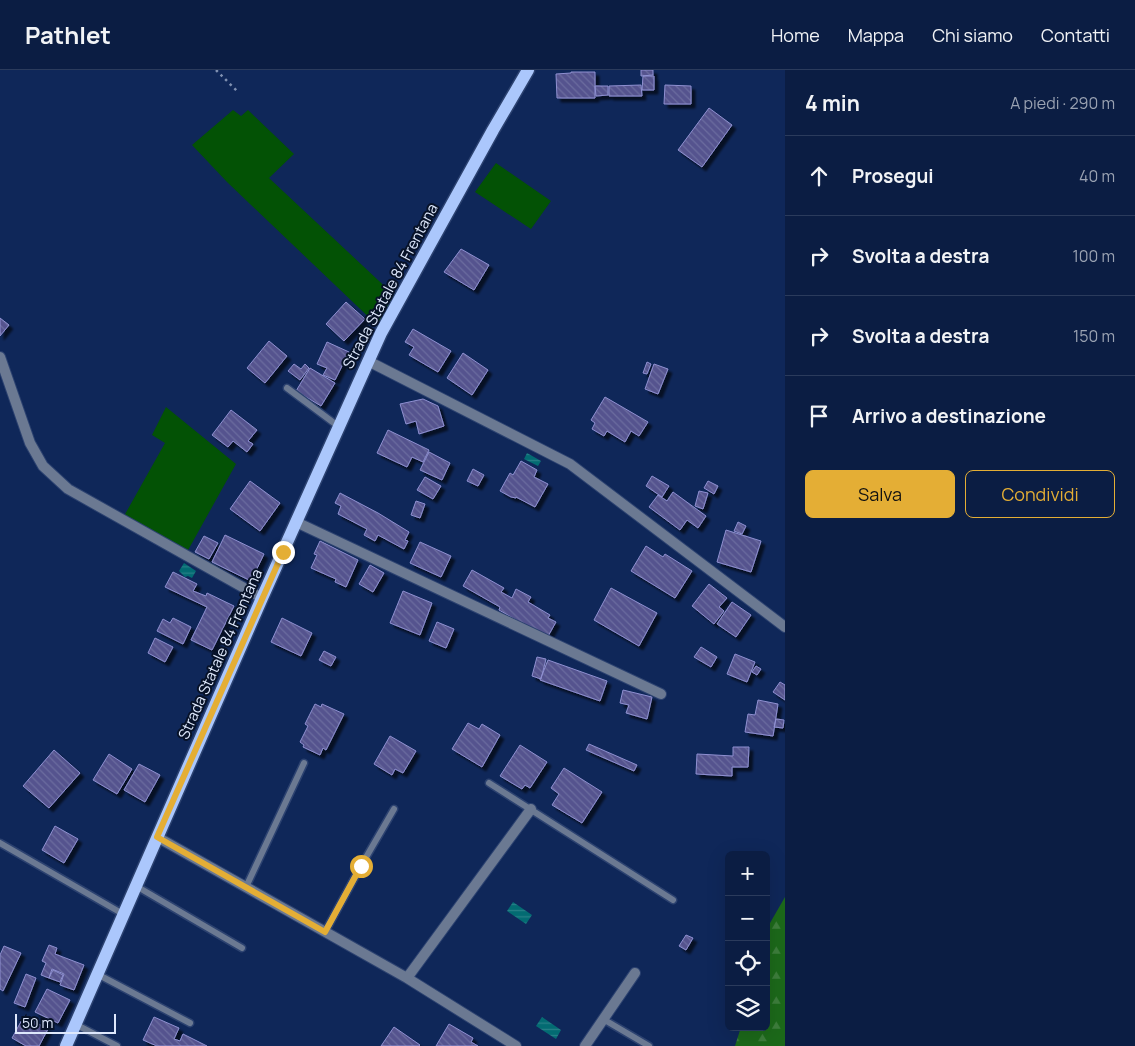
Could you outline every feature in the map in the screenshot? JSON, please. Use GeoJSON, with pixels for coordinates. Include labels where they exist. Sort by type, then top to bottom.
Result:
{"type":"FeatureCollection","features":[{"type":"Feature","properties":{"kind":"main road","name":"Strada Statale 84 Frentana"},"geometry":{"type":"LineString","coordinates":[[66,1046],[262,598],[381,333],[528,70]]}},
{"type":"Feature","properties":{"kind":"street"},"geometry":{"type":"LineString","coordinates":[[0,357],[30,443],[43,466],[68,489],[262,598]]}},
{"type":"Feature","properties":{"kind":"street"},"geometry":{"type":"LineString","coordinates":[[368,361],[570,464],[785,627]]}},
{"type":"Feature","properties":{"kind":"street"},"geometry":{"type":"LineString","coordinates":[[296,522],[661,694]]}},
{"type":"Feature","properties":{"kind":"street"},"geometry":{"type":"LineString","coordinates":[[407,978],[531,810]]}},
{"type":"Feature","properties":{"kind":"street"},"geometry":{"type":"LineString","coordinates":[[157,837],[407,978],[516,1046]]}},
{"type":"Feature","properties":{"kind":"street"},"geometry":{"type":"LineString","coordinates":[[585,1046],[635,973]]}},
{"type":"Feature","properties":{"kind":"lane"},"geometry":{"type":"LineString","coordinates":[[287,388],[338,426]]}},
{"type":"Feature","properties":{"kind":"lane"},"geometry":{"type":"LineString","coordinates":[[246,887],[304,763]]}},
{"type":"Feature","properties":{"kind":"lane"},"geometry":{"type":"LineString","coordinates":[[489,783],[673,900]]}},
{"type":"Feature","properties":{"kind":"lane"},"geometry":{"type":"LineString","coordinates":[[325,932],[394,810]]}},
{"type":"Feature","properties":{"kind":"lane"},"geometry":{"type":"LineString","coordinates":[[0,843],[124,914]]}},
{"type":"Feature","properties":{"kind":"lane"},"geometry":{"type":"LineString","coordinates":[[136,886],[242,948]]}},
{"type":"Feature","properties":{"kind":"lane"},"geometry":{"type":"LineString","coordinates":[[97,974],[190,1023]]}},
{"type":"Feature","properties":{"kind":"lane"},"geometry":{"type":"LineString","coordinates":[[603,1019],[649,1046]]}},
{"type":"Feature","properties":{"kind":"lane"},"geometry":{"type":"LineString","coordinates":[[75,1024],[117,1046]]}},
{"type":"Feature","properties":{"kind":"path"},"geometry":{"type":"LineString","coordinates":[[216,70],[238,92]]}},
{"type":"Feature","properties":{"kind":"green space"},"geometry":{"type":"Polygon","coordinates":[[[233,110],[241,116],[248,110],[294,154],[269,178],[394,295],[378,326],[227,182],[192,145],[233,110]]]}},
{"type":"Feature","properties":{"kind":"green space"},"geometry":{"type":"Polygon","coordinates":[[[496,163],[551,201],[531,229],[475,192],[496,163]]]}},
{"type":"Feature","properties":{"kind":"green space"},"geometry":{"type":"Polygon","coordinates":[[[166,407],[236,464],[187,552],[124,516],[165,443],[152,435],[166,407]]]}},
{"type":"Feature","properties":{"kind":"green space"},"geometry":{"type":"Polygon","coordinates":[[[785,897],[785,1046],[735,1046],[740,1031],[770,1031],[770,923],[785,897]]]}},
{"type":"Feature","properties":{"kind":"shaded area"},"geometry":{"type":"Polygon","coordinates":[[[527,453],[541,461],[538,466],[524,459],[527,453]]]}},
{"type":"Feature","properties":{"kind":"shaded area"},"geometry":{"type":"Polygon","coordinates":[[[184,563],[196,571],[192,578],[185,577],[179,571],[184,563]]]}},
{"type":"Feature","properties":{"kind":"shaded area"},"geometry":{"type":"Polygon","coordinates":[[[513,902],[532,915],[526,924],[507,911],[513,902]]]}},
{"type":"Feature","properties":{"kind":"shaded area"},"geometry":{"type":"Polygon","coordinates":[[[542,1017],[561,1030],[556,1039],[536,1026],[542,1017]]]}},
{"type":"Feature","properties":{"kind":"building"},"geometry":{"type":"Polygon","coordinates":[[[641,70],[653,70],[653,75],[641,76],[641,70]]]}},
{"type":"Feature","properties":{"kind":"building"},"geometry":{"type":"Polygon","coordinates":[[[595,72],[595,98],[557,98],[556,74],[595,72]]]}},
{"type":"Feature","properties":{"kind":"building"},"geometry":{"type":"Polygon","coordinates":[[[643,76],[654,76],[654,90],[642,90],[643,76]]]}},
{"type":"Feature","properties":{"kind":"building"},"geometry":{"type":"Polygon","coordinates":[[[641,85],[642,96],[609,96],[609,86],[641,85]]]}},
{"type":"Feature","properties":{"kind":"building"},"geometry":{"type":"Polygon","coordinates":[[[665,85],[691,86],[691,104],[664,104],[665,85]]]}},
{"type":"Feature","properties":{"kind":"building"},"geometry":{"type":"Polygon","coordinates":[[[595,86],[608,86],[608,95],[596,96],[595,86]]]}},
{"type":"Feature","properties":{"kind":"building"},"geometry":{"type":"Polygon","coordinates":[[[709,108],[732,125],[702,167],[678,150],[709,108]]]}},
{"type":"Feature","properties":{"kind":"building"},"geometry":{"type":"Polygon","coordinates":[[[461,249],[489,265],[474,290],[444,272],[461,249]]]}},
{"type":"Feature","properties":{"kind":"building"},"geometry":{"type":"Polygon","coordinates":[[[346,302],[365,319],[344,341],[326,324],[346,302]]]}},
{"type":"Feature","properties":{"kind":"building"},"geometry":{"type":"Polygon","coordinates":[[[0,318],[9,325],[0,336],[0,318]]]}},
{"type":"Feature","properties":{"kind":"building"},"geometry":{"type":"Polygon","coordinates":[[[413,329],[451,351],[438,372],[409,355],[414,347],[405,342],[413,329]]]}},
{"type":"Feature","properties":{"kind":"building"},"geometry":{"type":"Polygon","coordinates":[[[269,341],[287,356],[265,383],[247,368],[269,341]]]}},
{"type":"Feature","properties":{"kind":"building"},"geometry":{"type":"Polygon","coordinates":[[[327,342],[349,352],[335,380],[323,375],[327,368],[317,364],[327,342]]]}},
{"type":"Feature","properties":{"kind":"building"},"geometry":{"type":"Polygon","coordinates":[[[463,353],[488,370],[472,395],[447,378],[463,353]]]}},
{"type":"Feature","properties":{"kind":"building"},"geometry":{"type":"Polygon","coordinates":[[[647,362],[651,364],[647,374],[643,373],[647,362]]]}},
{"type":"Feature","properties":{"kind":"building"},"geometry":{"type":"Polygon","coordinates":[[[294,364],[301,369],[305,364],[309,368],[300,380],[288,371],[294,364]]]}},
{"type":"Feature","properties":{"kind":"building"},"geometry":{"type":"Polygon","coordinates":[[[654,364],[668,369],[658,394],[645,389],[654,364]]]}},
{"type":"Feature","properties":{"kind":"building"},"geometry":{"type":"Polygon","coordinates":[[[310,368],[335,383],[321,406],[296,391],[310,368]]]}},
{"type":"Feature","properties":{"kind":"building"},"geometry":{"type":"Polygon","coordinates":[[[605,397],[648,422],[639,436],[631,431],[625,442],[607,431],[604,436],[592,429],[595,423],[591,420],[605,397]]]}},
{"type":"Feature","properties":{"kind":"building"},"geometry":{"type":"Polygon","coordinates":[[[423,399],[438,406],[444,426],[419,434],[416,421],[406,424],[400,404],[423,399]]]}},
{"type":"Feature","properties":{"kind":"building"},"geometry":{"type":"Polygon","coordinates":[[[231,410],[257,430],[248,441],[253,444],[247,452],[233,441],[228,447],[212,435],[231,410]]]}},
{"type":"Feature","properties":{"kind":"building"},"geometry":{"type":"Polygon","coordinates":[[[388,430],[429,450],[423,462],[412,457],[407,467],[377,453],[388,430]]]}},
{"type":"Feature","properties":{"kind":"building"},"geometry":{"type":"Polygon","coordinates":[[[429,452],[450,463],[442,480],[420,470],[429,452]]]}},
{"type":"Feature","properties":{"kind":"building"},"geometry":{"type":"Polygon","coordinates":[[[521,461],[537,470],[534,477],[548,484],[535,507],[500,491],[510,473],[513,475],[521,461]]]}},
{"type":"Feature","properties":{"kind":"building"},"geometry":{"type":"Polygon","coordinates":[[[473,469],[484,475],[478,486],[467,481],[473,469]]]}},
{"type":"Feature","properties":{"kind":"building"},"geometry":{"type":"Polygon","coordinates":[[[652,476],[669,486],[662,497],[646,486],[652,476]]]}},
{"type":"Feature","properties":{"kind":"building"},"geometry":{"type":"Polygon","coordinates":[[[425,477],[441,486],[433,499],[417,490],[425,477]]]}},
{"type":"Feature","properties":{"kind":"building"},"geometry":{"type":"Polygon","coordinates":[[[250,481],[280,503],[260,531],[230,509],[250,481]]]}},
{"type":"Feature","properties":{"kind":"building"},"geometry":{"type":"Polygon","coordinates":[[[708,481],[718,486],[714,494],[704,488],[708,481]]]}},
{"type":"Feature","properties":{"kind":"building"},"geometry":{"type":"Polygon","coordinates":[[[699,491],[708,493],[703,509],[695,506],[699,491]]]}},
{"type":"Feature","properties":{"kind":"building"},"geometry":{"type":"Polygon","coordinates":[[[673,492],[706,516],[698,528],[687,520],[680,530],[649,507],[658,495],[667,501],[673,492]]]}},
{"type":"Feature","properties":{"kind":"building"},"geometry":{"type":"Polygon","coordinates":[[[340,493],[409,532],[405,540],[408,541],[404,549],[378,535],[375,541],[364,535],[367,529],[338,514],[341,506],[335,503],[340,493]]]}},
{"type":"Feature","properties":{"kind":"building"},"geometry":{"type":"Polygon","coordinates":[[[416,501],[425,504],[420,518],[411,515],[416,501]]]}},
{"type":"Feature","properties":{"kind":"building"},"geometry":{"type":"Polygon","coordinates":[[[738,522],[746,526],[742,534],[734,531],[738,522]]]}},
{"type":"Feature","properties":{"kind":"building"},"geometry":{"type":"Polygon","coordinates":[[[726,530],[761,541],[751,572],[717,562],[726,530]]]}},
{"type":"Feature","properties":{"kind":"building"},"geometry":{"type":"Polygon","coordinates":[[[225,535],[264,554],[251,581],[212,562],[225,535]]]}},
{"type":"Feature","properties":{"kind":"building"},"geometry":{"type":"Polygon","coordinates":[[[204,536],[218,543],[209,559],[195,552],[204,536]]]}},
{"type":"Feature","properties":{"kind":"building"},"geometry":{"type":"Polygon","coordinates":[[[320,541],[358,560],[346,587],[335,582],[336,579],[311,568],[317,555],[314,554],[320,541]]]}},
{"type":"Feature","properties":{"kind":"building"},"geometry":{"type":"Polygon","coordinates":[[[420,542],[451,556],[441,577],[410,563],[420,542]]]}},
{"type":"Feature","properties":{"kind":"building"},"geometry":{"type":"Polygon","coordinates":[[[646,546],[663,557],[665,554],[692,571],[675,598],[631,571],[646,546]]]}},
{"type":"Feature","properties":{"kind":"building"},"geometry":{"type":"Polygon","coordinates":[[[370,565],[384,573],[373,592],[359,584],[370,565]]]}},
{"type":"Feature","properties":{"kind":"building"},"geometry":{"type":"Polygon","coordinates":[[[472,570],[504,588],[501,592],[512,598],[516,589],[531,597],[528,602],[550,615],[548,618],[556,622],[547,638],[499,610],[500,607],[463,586],[472,570]]]}},
{"type":"Feature","properties":{"kind":"building"},"geometry":{"type":"Polygon","coordinates":[[[173,572],[197,584],[193,591],[206,596],[207,593],[234,606],[212,650],[191,640],[207,607],[165,587],[173,572]]]}},
{"type":"Feature","properties":{"kind":"building"},"geometry":{"type":"Polygon","coordinates":[[[709,584],[727,598],[719,607],[724,611],[714,624],[692,606],[709,584]]]}},
{"type":"Feature","properties":{"kind":"building"},"geometry":{"type":"Polygon","coordinates":[[[611,588],[657,613],[639,646],[594,620],[611,588]]]}},
{"type":"Feature","properties":{"kind":"building"},"geometry":{"type":"Polygon","coordinates":[[[403,591],[432,603],[420,635],[390,623],[403,591]]]}},
{"type":"Feature","properties":{"kind":"building"},"geometry":{"type":"Polygon","coordinates":[[[732,602],[751,615],[736,637],[717,624],[732,602]]]}},
{"type":"Feature","properties":{"kind":"building"},"geometry":{"type":"Polygon","coordinates":[[[173,618],[191,627],[183,644],[157,631],[163,619],[170,623],[173,618]]]}},
{"type":"Feature","properties":{"kind":"building"},"geometry":{"type":"Polygon","coordinates":[[[282,618],[312,633],[301,656],[271,642],[282,618]]]}},
{"type":"Feature","properties":{"kind":"building"},"geometry":{"type":"Polygon","coordinates":[[[437,622],[454,629],[446,648],[429,641],[437,622]]]}},
{"type":"Feature","properties":{"kind":"building"},"geometry":{"type":"Polygon","coordinates":[[[155,638],[173,647],[165,662],[148,653],[155,638]]]}},
{"type":"Feature","properties":{"kind":"building"},"geometry":{"type":"Polygon","coordinates":[[[701,647],[717,657],[711,667],[694,657],[701,647]]]}},
{"type":"Feature","properties":{"kind":"building"},"geometry":{"type":"Polygon","coordinates":[[[324,651],[336,657],[331,666],[319,660],[324,651]]]}},
{"type":"Feature","properties":{"kind":"building"},"geometry":{"type":"Polygon","coordinates":[[[735,654],[755,662],[747,682],[727,674],[735,654]]]}},
{"type":"Feature","properties":{"kind":"building"},"geometry":{"type":"Polygon","coordinates":[[[537,657],[546,659],[541,679],[532,676],[537,657]]]}},
{"type":"Feature","properties":{"kind":"building"},"geometry":{"type":"Polygon","coordinates":[[[548,660],[607,681],[600,701],[540,680],[548,660]]]}},
{"type":"Feature","properties":{"kind":"building"},"geometry":{"type":"Polygon","coordinates":[[[756,666],[761,669],[757,675],[752,672],[756,666]]]}},
{"type":"Feature","properties":{"kind":"building"},"geometry":{"type":"Polygon","coordinates":[[[780,682],[785,685],[785,700],[773,692],[780,682]]]}},
{"type":"Feature","properties":{"kind":"building"},"geometry":{"type":"Polygon","coordinates":[[[623,690],[652,697],[647,719],[626,713],[629,705],[620,703],[623,690]]]}},
{"type":"Feature","properties":{"kind":"building"},"geometry":{"type":"Polygon","coordinates":[[[758,700],[778,704],[773,736],[745,732],[748,714],[755,715],[758,700]]]}},
{"type":"Feature","properties":{"kind":"building"},"geometry":{"type":"Polygon","coordinates":[[[315,704],[321,707],[322,704],[344,714],[326,750],[323,748],[320,755],[303,747],[304,745],[300,742],[308,726],[305,724],[315,704]]]}},
{"type":"Feature","properties":{"kind":"building"},"geometry":{"type":"Polygon","coordinates":[[[776,719],[784,720],[783,728],[774,727],[776,719]]]}},
{"type":"Feature","properties":{"kind":"building"},"geometry":{"type":"Polygon","coordinates":[[[468,723],[479,729],[482,724],[500,735],[482,767],[452,749],[468,723]]]}},
{"type":"Feature","properties":{"kind":"building"},"geometry":{"type":"Polygon","coordinates":[[[390,736],[416,751],[403,773],[395,769],[392,775],[374,764],[390,736]]]}},
{"type":"Feature","properties":{"kind":"building"},"geometry":{"type":"Polygon","coordinates":[[[589,744],[637,765],[634,771],[586,750],[589,744]]]}},
{"type":"Feature","properties":{"kind":"building"},"geometry":{"type":"Polygon","coordinates":[[[520,745],[547,762],[530,788],[525,785],[522,789],[500,776],[520,745]]]}},
{"type":"Feature","properties":{"kind":"building"},"geometry":{"type":"Polygon","coordinates":[[[733,747],[749,747],[748,767],[732,767],[732,776],[696,774],[697,754],[733,756],[733,747]]]}},
{"type":"Feature","properties":{"kind":"building"},"geometry":{"type":"Polygon","coordinates":[[[54,750],[80,773],[49,808],[23,786],[54,750]]]}},
{"type":"Feature","properties":{"kind":"building"},"geometry":{"type":"Polygon","coordinates":[[[109,754],[132,769],[117,794],[93,780],[109,754]]]}},
{"type":"Feature","properties":{"kind":"building"},"geometry":{"type":"Polygon","coordinates":[[[139,764],[160,775],[145,802],[124,790],[139,764]]]}},
{"type":"Feature","properties":{"kind":"building"},"geometry":{"type":"Polygon","coordinates":[[[564,768],[602,792],[582,823],[552,805],[559,794],[551,788],[564,768]]]}},
{"type":"Feature","properties":{"kind":"building"},"geometry":{"type":"Polygon","coordinates":[[[55,826],[78,839],[64,863],[42,850],[55,826]]]}},
{"type":"Feature","properties":{"kind":"building"},"geometry":{"type":"Polygon","coordinates":[[[686,935],[693,938],[686,950],[679,946],[686,935]]]}},
{"type":"Feature","properties":{"kind":"building"},"geometry":{"type":"Polygon","coordinates":[[[49,945],[57,948],[55,954],[84,965],[74,990],[60,985],[64,974],[52,969],[49,978],[41,975],[46,963],[42,961],[49,945]]]}},
{"type":"Feature","properties":{"kind":"building"},"geometry":{"type":"Polygon","coordinates":[[[4,946],[21,953],[3,991],[0,989],[0,955],[4,946]]]}},
{"type":"Feature","properties":{"kind":"building"},"geometry":{"type":"Polygon","coordinates":[[[53,970],[63,975],[60,982],[49,978],[53,970]]]}},
{"type":"Feature","properties":{"kind":"building"},"geometry":{"type":"Polygon","coordinates":[[[26,974],[36,978],[25,1007],[14,1003],[26,974]]]}},
{"type":"Feature","properties":{"kind":"building"},"geometry":{"type":"Polygon","coordinates":[[[47,989],[70,1000],[58,1023],[35,1012],[47,989]]]}},
{"type":"Feature","properties":{"kind":"building"},"geometry":{"type":"Polygon","coordinates":[[[24,1016],[48,1029],[39,1046],[26,1046],[12,1038],[24,1016]]]}},
{"type":"Feature","properties":{"kind":"building"},"geometry":{"type":"Polygon","coordinates":[[[154,1017],[179,1028],[174,1039],[180,1041],[183,1034],[207,1046],[157,1046],[143,1040],[154,1017]]]}},
{"type":"Feature","properties":{"kind":"building"},"geometry":{"type":"Polygon","coordinates":[[[449,1024],[473,1038],[471,1042],[478,1046],[436,1046],[449,1024]]]}},
{"type":"Feature","properties":{"kind":"building"},"geometry":{"type":"Polygon","coordinates":[[[394,1027],[420,1045],[381,1046],[394,1027]]]}},
{"type":"Feature","properties":{"kind":"route"},"geometry":{"type":"LineString","coordinates":[[283,552],[157,837],[325,932],[361,866]]}}]}
